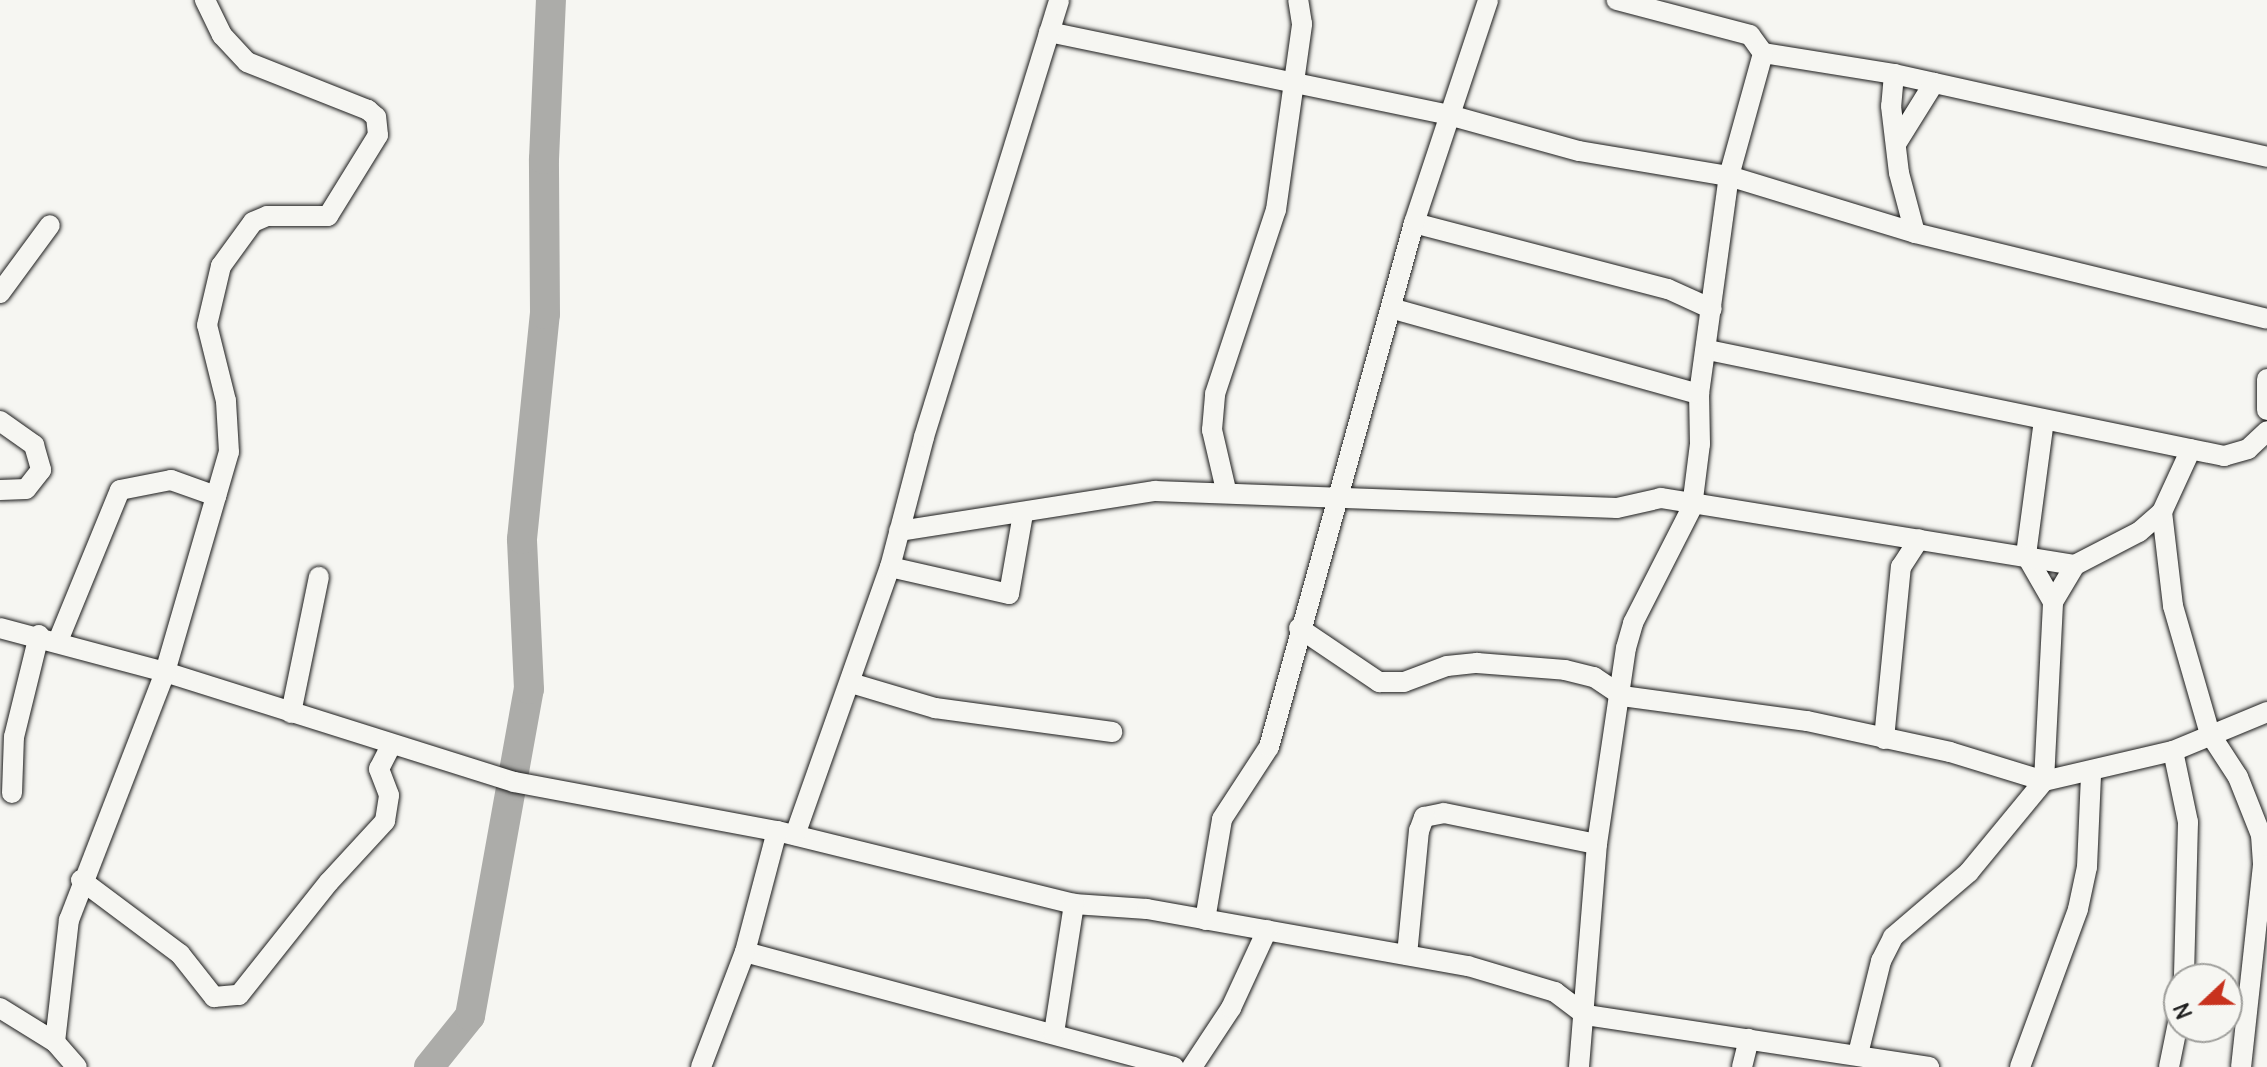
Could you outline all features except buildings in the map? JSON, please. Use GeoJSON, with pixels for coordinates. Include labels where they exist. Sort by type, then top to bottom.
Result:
{"type":"FeatureCollection","features":[{"type":"Feature","properties":{"kind":"street"},"geometry":{"type":"LineString","coordinates":[[55,1042],[62,955],[81,880],[165,672],[216,496],[230,427],[207,325],[221,266],[253,222],[267,216],[328,216],[379,126],[368,110],[247,62],[222,35],[205,0]]}},
{"type":"Feature","properties":{"kind":"street"},"geometry":{"type":"LineString","coordinates":[[701,1067],[786,833],[851,683],[890,567],[1059,0]]}},
{"type":"Feature","properties":{"kind":"street"},"geometry":{"type":"LineString","coordinates":[[1226,490],[1212,430],[1215,394],[1276,210],[1302,24],[1298,0]]}},
{"type":"Feature","properties":{"kind":"street"},"geometry":{"type":"LineString","coordinates":[[1205,920],[1222,819],[1269,747],[1334,501],[1394,309],[1414,223],[1488,0]]}},
{"type":"Feature","properties":{"kind":"street"},"geometry":{"type":"LineString","coordinates":[[1617,0],[1750,35],[1763,53],[1894,74],[2267,157]]}},
{"type":"Feature","properties":{"kind":"street"},"geometry":{"type":"LineString","coordinates":[[1049,32],[1449,115],[1579,151],[1729,176],[1915,233],[2267,319]]}},
{"type":"Feature","properties":{"kind":"street"},"geometry":{"type":"LineString","coordinates":[[1579,1067],[1586,1015],[1597,844],[1633,623],[1692,507],[1700,444],[1699,394],[1708,350],[1729,176],[1763,53]]}},
{"type":"Feature","properties":{"kind":"street"},"geometry":{"type":"LineString","coordinates":[[1894,74],[1896,144],[1915,233]]}},
{"type":"Feature","properties":{"kind":"street"},"geometry":{"type":"LineString","coordinates":[[1896,144],[1934,83]]}},
{"type":"Feature","properties":{"kind":"street"},"geometry":{"type":"LineString","coordinates":[[1414,223],[1668,289],[1712,309]]}},
{"type":"Feature","properties":{"kind":"street"},"geometry":{"type":"LineString","coordinates":[[0,293],[50,225]]}},
{"type":"Feature","properties":{"kind":"street"},"geometry":{"type":"LineString","coordinates":[[1394,309],[1699,394]]}},
{"type":"Feature","properties":{"kind":"street"},"geometry":{"type":"LineString","coordinates":[[1708,350],[2191,449],[2237,455],[2267,431]]}},
{"type":"Feature","properties":{"kind":"street"},"geometry":{"type":"LineString","coordinates":[[2267,379],[2267,410]]}},
{"type":"Feature","properties":{"kind":"street"},"geometry":{"type":"LineString","coordinates":[[2044,420],[2026,555],[2053,602]]}},
{"type":"Feature","properties":{"kind":"street"},"geometry":{"type":"LineString","coordinates":[[0,421],[34,445],[41,470],[26,489],[0,490]]}},
{"type":"Feature","properties":{"kind":"street"},"geometry":{"type":"LineString","coordinates":[[1858,1054],[1881,961],[1893,937],[1969,872],[2044,781],[2053,602],[2075,565],[2139,532],[2162,512],[2191,449]]}},
{"type":"Feature","properties":{"kind":"street"},"geometry":{"type":"LineString","coordinates":[[12,793],[14,737],[49,638],[120,490],[171,480],[216,496]]}},
{"type":"Feature","properties":{"kind":"street"},"geometry":{"type":"LineString","coordinates":[[899,531],[1155,491],[1226,490],[1334,501],[1512,501],[1617,508],[1661,498],[1692,507],[2026,555],[2075,565]]}},
{"type":"Feature","properties":{"kind":"street"},"geometry":{"type":"LineString","coordinates":[[2162,512],[2173,606],[2210,734],[2244,789],[2261,835],[2263,865],[2241,1067]]}},
{"type":"Feature","properties":{"kind":"street"},"geometry":{"type":"LineString","coordinates":[[890,567],[1009,594],[1023,514]]}},
{"type":"Feature","properties":{"kind":"street"},"geometry":{"type":"LineString","coordinates":[[1884,739],[1901,567],[1919,539]]}},
{"type":"Feature","properties":{"kind":"street"},"geometry":{"type":"LineString","coordinates":[[291,713],[319,577]]}},
{"type":"Feature","properties":{"kind":"street"},"geometry":{"type":"LineString","coordinates":[[0,628],[49,638],[165,672],[514,782],[786,833],[1074,904],[1147,909],[1407,955],[1555,992],[1586,1015],[1858,1054],[1879,1062],[1929,1067]]}},
{"type":"Feature","properties":{"kind":"street"},"geometry":{"type":"LineString","coordinates":[[1299,628],[1324,640],[1357,671],[1379,682],[1404,682],[1447,666],[1477,663],[1565,670],[1594,677],[1622,696],[1775,715],[1950,752],[2044,781],[2091,774],[2173,751],[2267,712]]}},
{"type":"Feature","properties":{"kind":"street"},"geometry":{"type":"LineString","coordinates":[[851,683],[935,708],[1112,732]]}},
{"type":"Feature","properties":{"kind":"street"},"geometry":{"type":"LineString","coordinates":[[81,880],[180,954],[214,997],[239,995],[329,882],[385,821],[389,795],[379,769],[391,745]]}},
{"type":"Feature","properties":{"kind":"street"},"geometry":{"type":"LineString","coordinates":[[2173,751],[2189,838],[2185,963]]}},
{"type":"Feature","properties":{"kind":"street"},"geometry":{"type":"LineString","coordinates":[[2020,1067],[2078,909],[2087,867],[2091,774]]}},
{"type":"Feature","properties":{"kind":"street"},"geometry":{"type":"LineString","coordinates":[[1407,955],[1424,817],[1444,813],[1597,844]]}},
{"type":"Feature","properties":{"kind":"street"},"geometry":{"type":"LineString","coordinates":[[1054,1033],[1074,904]]}},
{"type":"Feature","properties":{"kind":"street"},"geometry":{"type":"LineString","coordinates":[[1192,1067],[1231,1008],[1267,930]]}},
{"type":"Feature","properties":{"kind":"street"},"geometry":{"type":"LineString","coordinates":[[745,952],[886,993],[1054,1033],[1174,1067]]}},
{"type":"Feature","properties":{"kind":"street"},"geometry":{"type":"LineString","coordinates":[[0,1008],[55,1042],[77,1067]]}},
{"type":"Feature","properties":{"kind":"street"},"geometry":{"type":"LineString","coordinates":[[1742,1067],[1749,1039]]}},
{"type":"Feature","properties":{"kind":"street"},"geometry":{"type":"LineString","coordinates":[[2169,1067],[2174,1043]]}},
{"type":"Feature","properties":{"kind":"waterway"},"geometry":{"type":"LineString","coordinates":[[429,1067],[470,1016],[529,689],[522,539],[545,314],[544,159],[551,0]]}}]}
